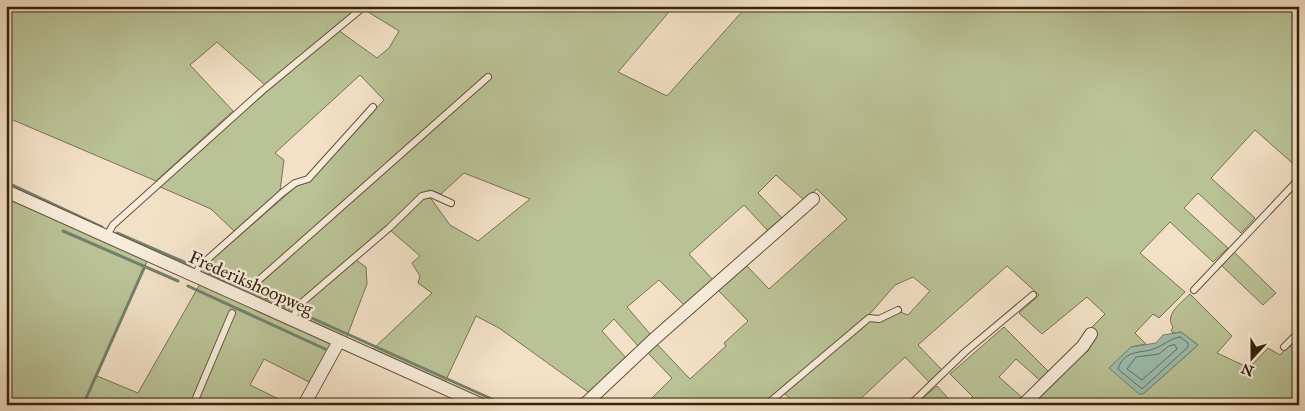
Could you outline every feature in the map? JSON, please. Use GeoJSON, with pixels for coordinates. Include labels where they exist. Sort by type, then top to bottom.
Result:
{"type":"FeatureCollection","features":[{"type":"Feature","properties":{"kind":"street","name":"Frederikshoopweg"},"geometry":{"type":"LineString","coordinates":[[6,191],[482,405]]}},
{"type":"Feature","properties":{"kind":"street"},"geometry":{"type":"LineString","coordinates":[[584,405],[652,340],[813,199]]}},
{"type":"Feature","properties":{"kind":"street"},"geometry":{"type":"LineString","coordinates":[[1023,405],[1082,346],[1091,334]]}},
{"type":"Feature","properties":{"kind":"street"},"geometry":{"type":"LineString","coordinates":[[304,405],[339,341]]}},
{"type":"Feature","properties":{"kind":"lane"},"geometry":{"type":"LineString","coordinates":[[106,237],[113,225],[191,154],[360,10]]}},
{"type":"Feature","properties":{"kind":"lane"},"geometry":{"type":"LineString","coordinates":[[243,296],[488,77]]}},
{"type":"Feature","properties":{"kind":"lane"},"geometry":{"type":"LineString","coordinates":[[194,276],[200,266],[282,193],[294,183],[308,179],[373,106]]}},
{"type":"Feature","properties":{"kind":"lane"},"geometry":{"type":"LineString","coordinates":[[1194,290],[1299,178]]}},
{"type":"Feature","properties":{"kind":"lane"},"geometry":{"type":"LineString","coordinates":[[292,320],[299,305],[389,228],[422,196],[431,194],[451,203]]}},
{"type":"Feature","properties":{"kind":"lane"},"geometry":{"type":"LineString","coordinates":[[910,405],[965,352],[1033,295]]}},
{"type":"Feature","properties":{"kind":"lane"},"geometry":{"type":"LineString","coordinates":[[766,405],[869,318],[879,319],[898,310]]}},
{"type":"Feature","properties":{"kind":"lane"},"geometry":{"type":"LineString","coordinates":[[194,405],[232,313]]}},
{"type":"Feature","properties":{"kind":"lane"},"geometry":{"type":"LineString","coordinates":[[1284,348],[1299,332]]}},
{"type":"Feature","properties":{"kind":"shaded area"},"geometry":{"type":"Polygon","coordinates":[[[6,6],[674,6],[618,72],[667,96],[747,6],[1299,6],[1299,86],[1295,90],[1299,94],[1299,169],[1255,130],[1211,178],[1255,218],[1241,233],[1198,193],[1184,208],[1228,248],[1213,262],[1170,222],[1140,253],[1185,292],[1159,318],[1153,314],[1135,333],[1146,344],[1131,347],[1143,394],[1198,345],[1181,332],[1173,333],[1171,331],[1173,327],[1171,323],[1172,314],[1178,305],[1190,294],[1232,336],[1217,353],[1249,368],[1268,348],[1280,355],[1289,345],[1299,354],[1299,405],[1026,405],[1065,366],[1088,351],[1095,336],[1092,327],[1105,314],[1087,297],[1042,334],[1019,313],[1039,295],[1007,266],[918,345],[943,371],[930,383],[905,357],[854,405],[797,405],[783,392],[870,319],[900,312],[908,315],[930,291],[913,277],[895,285],[868,316],[763,405],[645,405],[672,378],[647,352],[656,343],[690,379],[726,346],[724,343],[748,321],[717,289],[745,264],[769,289],[847,219],[817,189],[804,200],[776,175],[758,193],[783,219],[769,232],[744,205],[689,254],[715,282],[686,307],[659,280],[627,307],[651,335],[638,346],[614,319],[602,331],[627,359],[588,392],[499,328],[476,316],[445,382],[372,350],[432,293],[418,283],[420,276],[412,263],[420,256],[390,230],[424,198],[429,196],[450,225],[478,241],[530,199],[464,173],[441,194],[430,190],[423,193],[291,315],[199,271],[337,151],[384,100],[360,75],[275,153],[284,160],[280,191],[235,232],[211,209],[158,186],[338,30],[377,58],[389,48],[399,31],[360,7],[265,85],[217,42],[190,65],[233,111],[156,181],[6,117],[6,6]]]}},
{"type":"Feature","properties":{"kind":"shaded area"},"geometry":{"type":"Polygon","coordinates":[[[6,195],[147,261],[97,376],[138,393],[200,284],[330,343],[331,347],[313,384],[264,359],[250,385],[291,405],[6,405],[6,195]]]}},
{"type":"Feature","properties":{"kind":"shaded area"},"geometry":{"type":"Polygon","coordinates":[[[1233,251],[1276,293],[1263,305],[1220,264],[1233,251]]]}},
{"type":"Feature","properties":{"kind":"shaded area"},"geometry":{"type":"Polygon","coordinates":[[[356,260],[366,267],[367,284],[346,339],[296,317],[301,306],[356,260]]]}},
{"type":"Feature","properties":{"kind":"shaded area"},"geometry":{"type":"Polygon","coordinates":[[[1004,327],[1052,375],[1043,383],[1016,359],[999,377],[1025,400],[1020,405],[965,405],[973,397],[950,374],[1004,327]]]}},
{"type":"Feature","properties":{"kind":"shaded area"},"geometry":{"type":"Polygon","coordinates":[[[937,386],[954,405],[925,405],[920,400],[937,386]]]}},
{"type":"Feature","properties":{"kind":"water"},"geometry":{"type":"Polygon","coordinates":[[[1181,332],[1198,345],[1143,394],[1139,394],[1109,368],[1131,347],[1156,343],[1163,335],[1181,332]]]}},
{"type":"Feature","properties":{"kind":"waterway"},"geometry":{"type":"LineString","coordinates":[[6,182],[102,227]]}},
{"type":"Feature","properties":{"kind":"waterway"},"geometry":{"type":"LineString","coordinates":[[63,231],[178,281]]}},
{"type":"Feature","properties":{"kind":"waterway"},"geometry":{"type":"LineString","coordinates":[[117,233],[191,265]]}},
{"type":"Feature","properties":{"kind":"waterway"},"geometry":{"type":"LineString","coordinates":[[83,405],[145,266]]}},
{"type":"Feature","properties":{"kind":"waterway"},"geometry":{"type":"LineString","coordinates":[[206,272],[291,309]]}},
{"type":"Feature","properties":{"kind":"waterway"},"geometry":{"type":"LineString","coordinates":[[188,286],[325,349]]}},
{"type":"Feature","properties":{"kind":"waterway"},"geometry":{"type":"LineString","coordinates":[[305,315],[505,405]]}}]}
